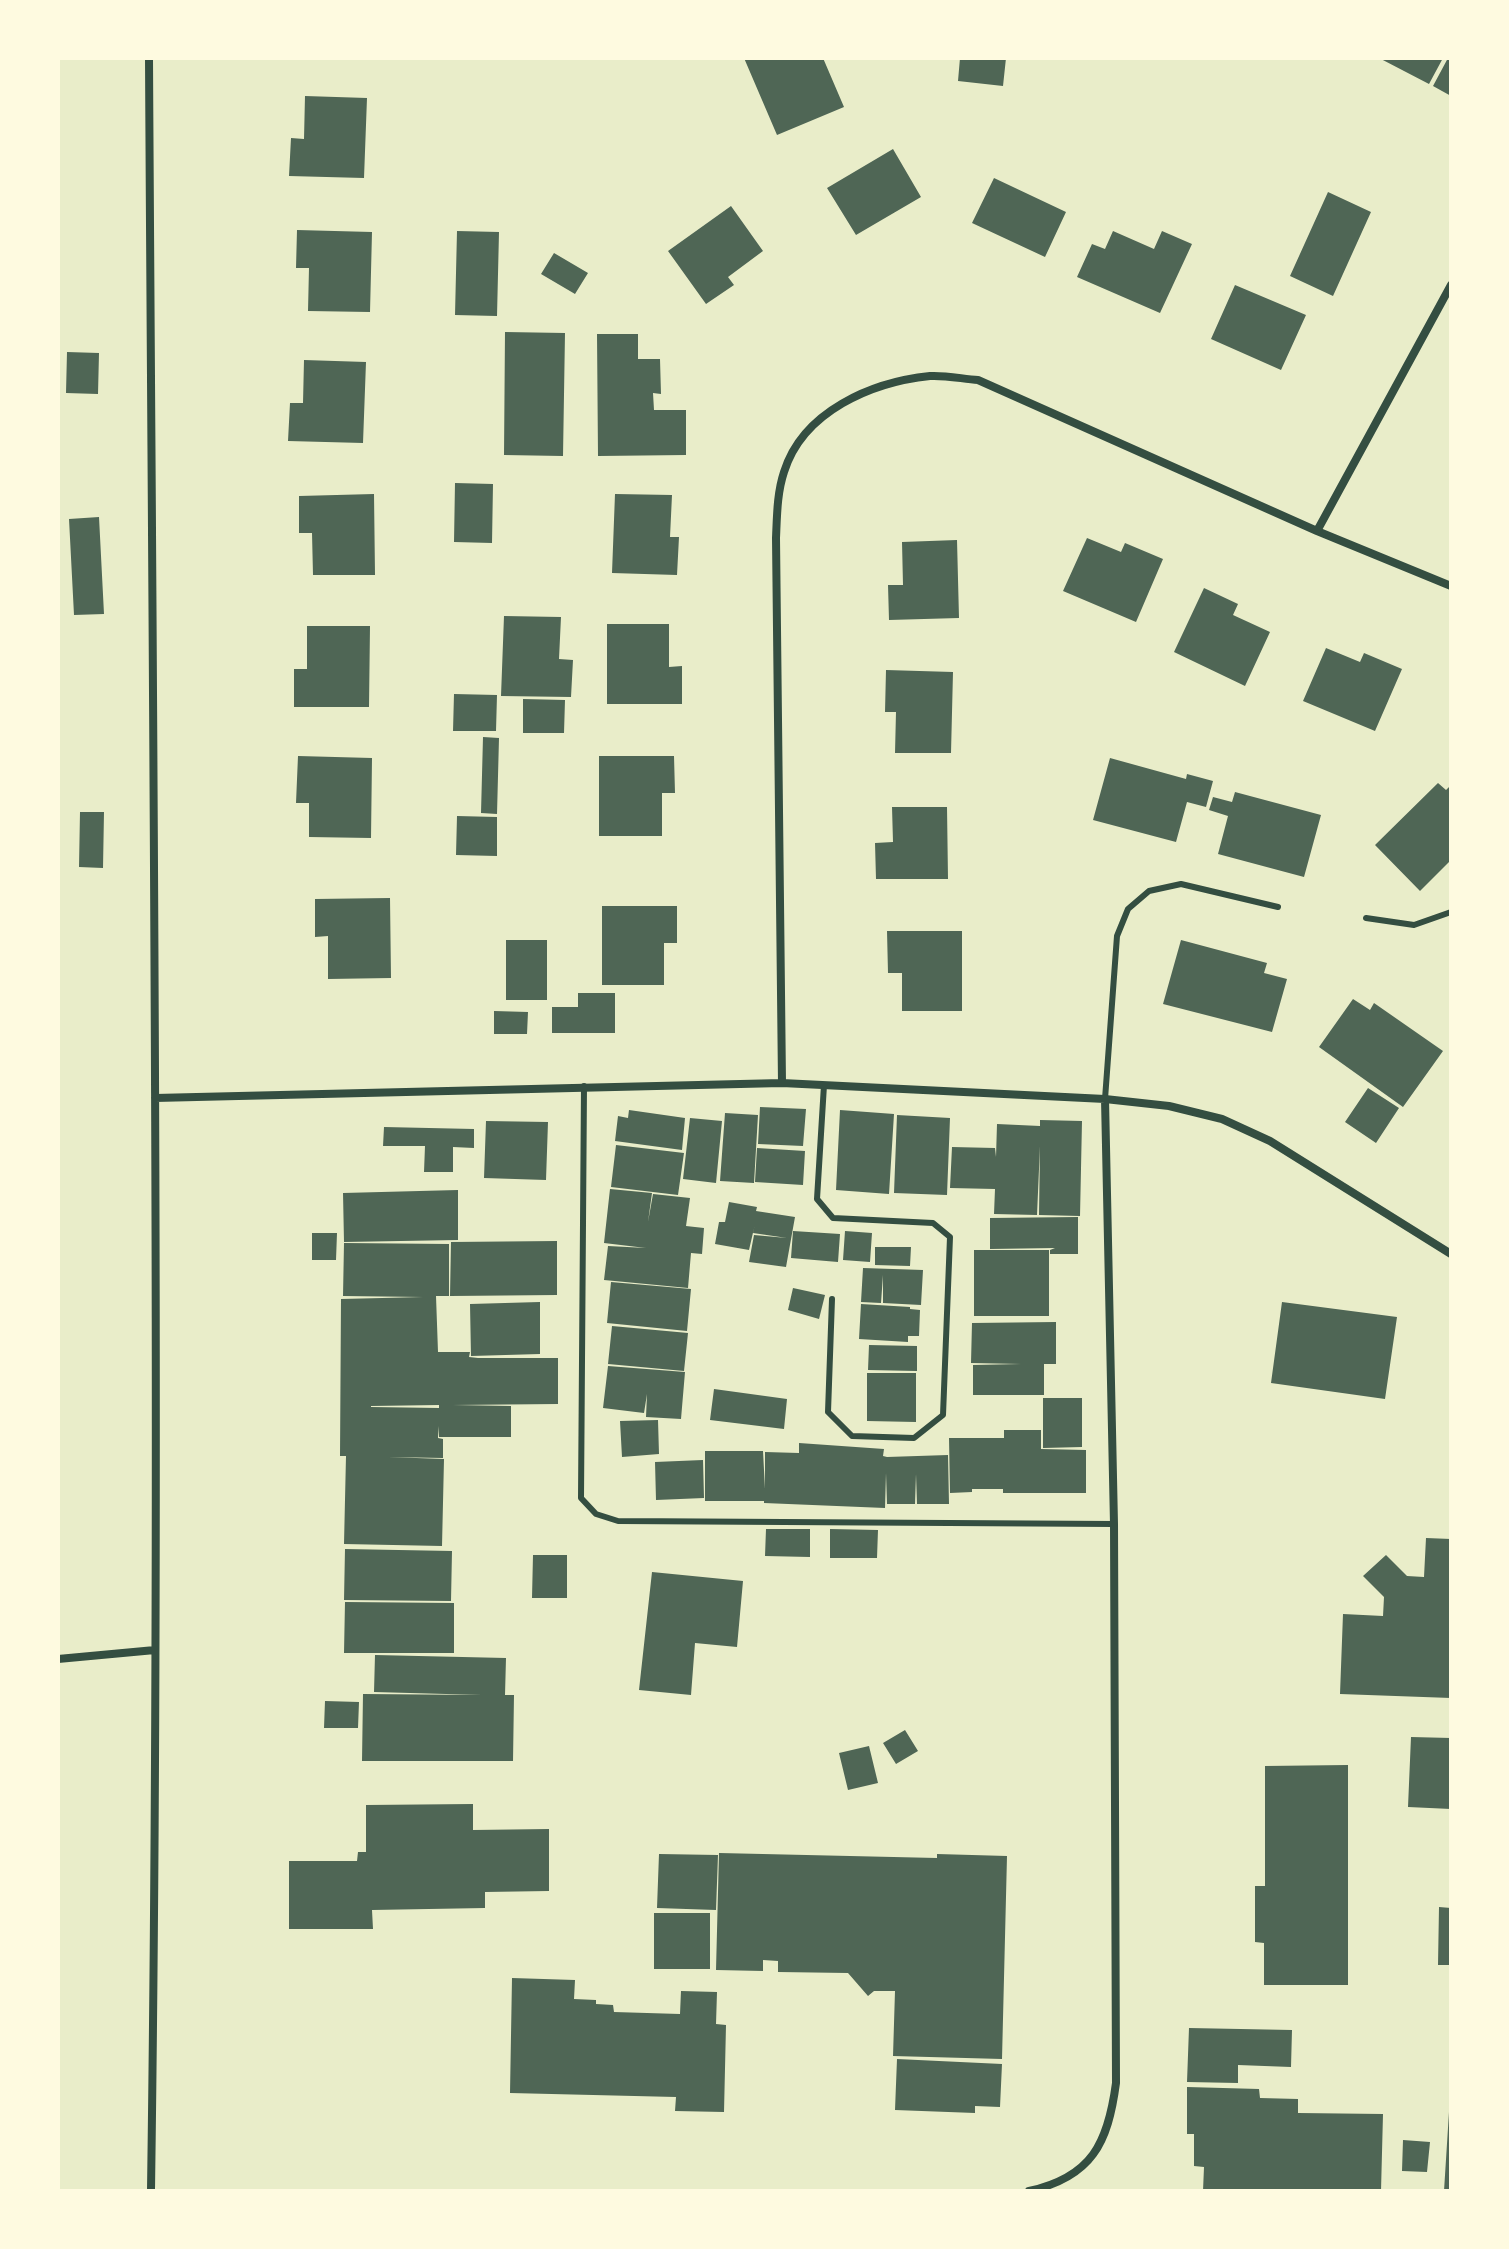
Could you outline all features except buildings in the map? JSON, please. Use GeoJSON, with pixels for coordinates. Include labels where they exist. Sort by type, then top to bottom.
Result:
{"type":"FeatureCollection","features":[{"type":"Feature","properties":{"kind":"street"},"geometry":{"type":"LineString","coordinates":[[149,58],[155,1098],[151,2191]]}},
{"type":"Feature","properties":{"kind":"street"},"geometry":{"type":"LineString","coordinates":[[1317,531],[1451,285]]}},
{"type":"Feature","properties":{"kind":"street"},"geometry":{"type":"LineString","coordinates":[[782,1083],[778,499],[784,470],[795,448],[817,422],[852,396],[891,382],[933,376],[978,380],[1317,531],[1451,586]]}},
{"type":"Feature","properties":{"kind":"street"},"geometry":{"type":"LineString","coordinates":[[155,1098],[782,1083],[1105,1099],[1169,1106],[1222,1119],[1270,1141],[1451,1254]]}},
{"type":"Feature","properties":{"kind":"street"},"geometry":{"type":"LineString","coordinates":[[1029,2191],[1051,2186],[1081,2170],[1098,2149],[1111,2118],[1116,2083],[1114,1524],[1105,1099]]}},
{"type":"Feature","properties":{"kind":"street"},"geometry":{"type":"LineString","coordinates":[[58,1659],[155,1650]]}},
{"type":"Feature","properties":{"kind":"lane"},"geometry":{"type":"LineString","coordinates":[[1105,1099],[1117,936],[1128,909],[1149,891],[1181,884],[1278,907]]}},
{"type":"Feature","properties":{"kind":"lane"},"geometry":{"type":"LineString","coordinates":[[1366,918],[1414,925],[1451,912]]}},
{"type":"Feature","properties":{"kind":"lane"},"geometry":{"type":"LineString","coordinates":[[824,1085],[817,1199],[833,1218],[933,1223],[950,1237],[943,1415],[914,1438],[852,1436],[828,1412],[832,1299]]}},
{"type":"Feature","properties":{"kind":"lane"},"geometry":{"type":"LineString","coordinates":[[584,1086],[581,1498],[596,1514],[618,1521],[1114,1524]]}}]}
